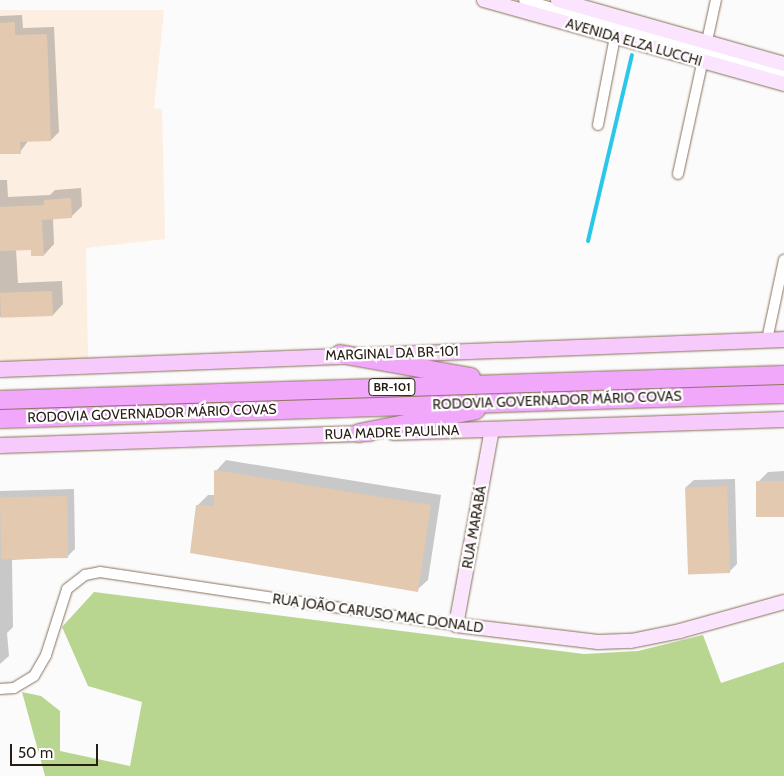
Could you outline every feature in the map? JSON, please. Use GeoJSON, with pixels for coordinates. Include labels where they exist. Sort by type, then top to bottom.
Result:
{"type":"FeatureCollection","features":[{"type":"Feature","properties":{"kind":"highway"},"geometry":{"type":"LineString","coordinates":[[340,354],[508,384]]}},
{"type":"Feature","properties":{"kind":"highway","name":"RODOVIA GOVERNADOR MÁRIO COVAS"},"geometry":{"type":"LineString","coordinates":[[0,400],[784,375]]}},
{"type":"Feature","properties":{"kind":"highway","name":"RODOVIA GOVERNADOR MÁRIO COVAS"},"geometry":{"type":"LineString","coordinates":[[0,419],[530,400],[784,394]]}},
{"type":"Feature","properties":{"kind":"highway"},"geometry":{"type":"LineString","coordinates":[[359,433],[530,400]]}},
{"type":"Feature","properties":{"kind":"main road","name":"AVENIDA ELZA LUCCHI"},"geometry":{"type":"LineString","coordinates":[[484,0],[615,37],[784,64]]}},
{"type":"Feature","properties":{"kind":"main road","name":"AVENIDA ELZA LUCCHI"},"geometry":{"type":"LineString","coordinates":[[558,0],[705,51],[784,84]]}},
{"type":"Feature","properties":{"kind":"main road","name":"MARGINAL DA BR-101"},"geometry":{"type":"LineString","coordinates":[[0,369],[340,354],[784,339]]}},
{"type":"Feature","properties":{"kind":"main road","name":"RUA MADRE PAULINA"},"geometry":{"type":"LineString","coordinates":[[0,445],[784,419]]}},
{"type":"Feature","properties":{"kind":"main road","name":"RUA MARABÁ"},"geometry":{"type":"LineString","coordinates":[[456,625],[492,429]]}},
{"type":"Feature","properties":{"kind":"main road","name":"RUA JOÃO CARUSO MAC DONALD"},"geometry":{"type":"LineString","coordinates":[[456,625],[589,641],[632,641],[680,631],[784,602]]}},
{"type":"Feature","properties":{"kind":"street"},"geometry":{"type":"LineString","coordinates":[[524,0],[784,73]]}},
{"type":"Feature","properties":{"kind":"street"},"geometry":{"type":"LineString","coordinates":[[678,174],[716,0]]}},
{"type":"Feature","properties":{"kind":"street"},"geometry":{"type":"LineString","coordinates":[[598,125],[615,37]]}},
{"type":"Feature","properties":{"kind":"street"},"geometry":{"type":"LineString","coordinates":[[767,340],[784,260]]}},
{"type":"Feature","properties":{"kind":"street","name":"RUA JOÃO CARUSO MAC DONALD"},"geometry":{"type":"LineString","coordinates":[[0,689],[14,688],[34,676],[46,655],[67,589],[85,575],[100,572],[456,625]]}},
{"type":"Feature","properties":{"kind":"shaded area"},"geometry":{"type":"Polygon","coordinates":[[[0,10],[164,10],[154,108],[162,109],[165,239],[86,248],[88,359],[0,363],[0,10]]]}},
{"type":"Feature","properties":{"kind":"green space"},"geometry":{"type":"Polygon","coordinates":[[[94,592],[584,654],[638,651],[703,635],[721,683],[784,662],[784,776],[45,776],[22,692],[41,696],[60,711],[60,751],[130,766],[142,702],[88,686],[62,627],[94,592]]]}},
{"type":"Feature","properties":{"kind":"building"},"geometry":{"type":"Polygon","coordinates":[[[15,22],[15,35],[47,34],[51,141],[20,142],[21,154],[0,154],[0,23],[15,22]]]}},
{"type":"Feature","properties":{"kind":"building"},"geometry":{"type":"Polygon","coordinates":[[[71,198],[72,218],[42,220],[44,256],[31,256],[31,250],[0,251],[0,207],[44,205],[44,200],[71,198]]]}},
{"type":"Feature","properties":{"kind":"building"},"geometry":{"type":"Polygon","coordinates":[[[52,291],[53,316],[1,318],[0,293],[52,291]]]}},
{"type":"Feature","properties":{"kind":"building"},"geometry":{"type":"Polygon","coordinates":[[[214,470],[431,505],[418,592],[190,553],[196,505],[214,506],[214,470]]]}},
{"type":"Feature","properties":{"kind":"building"},"geometry":{"type":"Polygon","coordinates":[[[756,481],[784,481],[784,517],[756,517],[756,481]]]}},
{"type":"Feature","properties":{"kind":"building"},"geometry":{"type":"Polygon","coordinates":[[[727,486],[730,573],[688,574],[685,487],[727,486]]]}},
{"type":"Feature","properties":{"kind":"building"},"geometry":{"type":"Polygon","coordinates":[[[67,496],[68,558],[1,559],[0,497],[67,496]]]}},
{"type":"Feature","properties":{"kind":"waterway"},"geometry":{"type":"LineString","coordinates":[[588,241],[632,55]]}}]}
